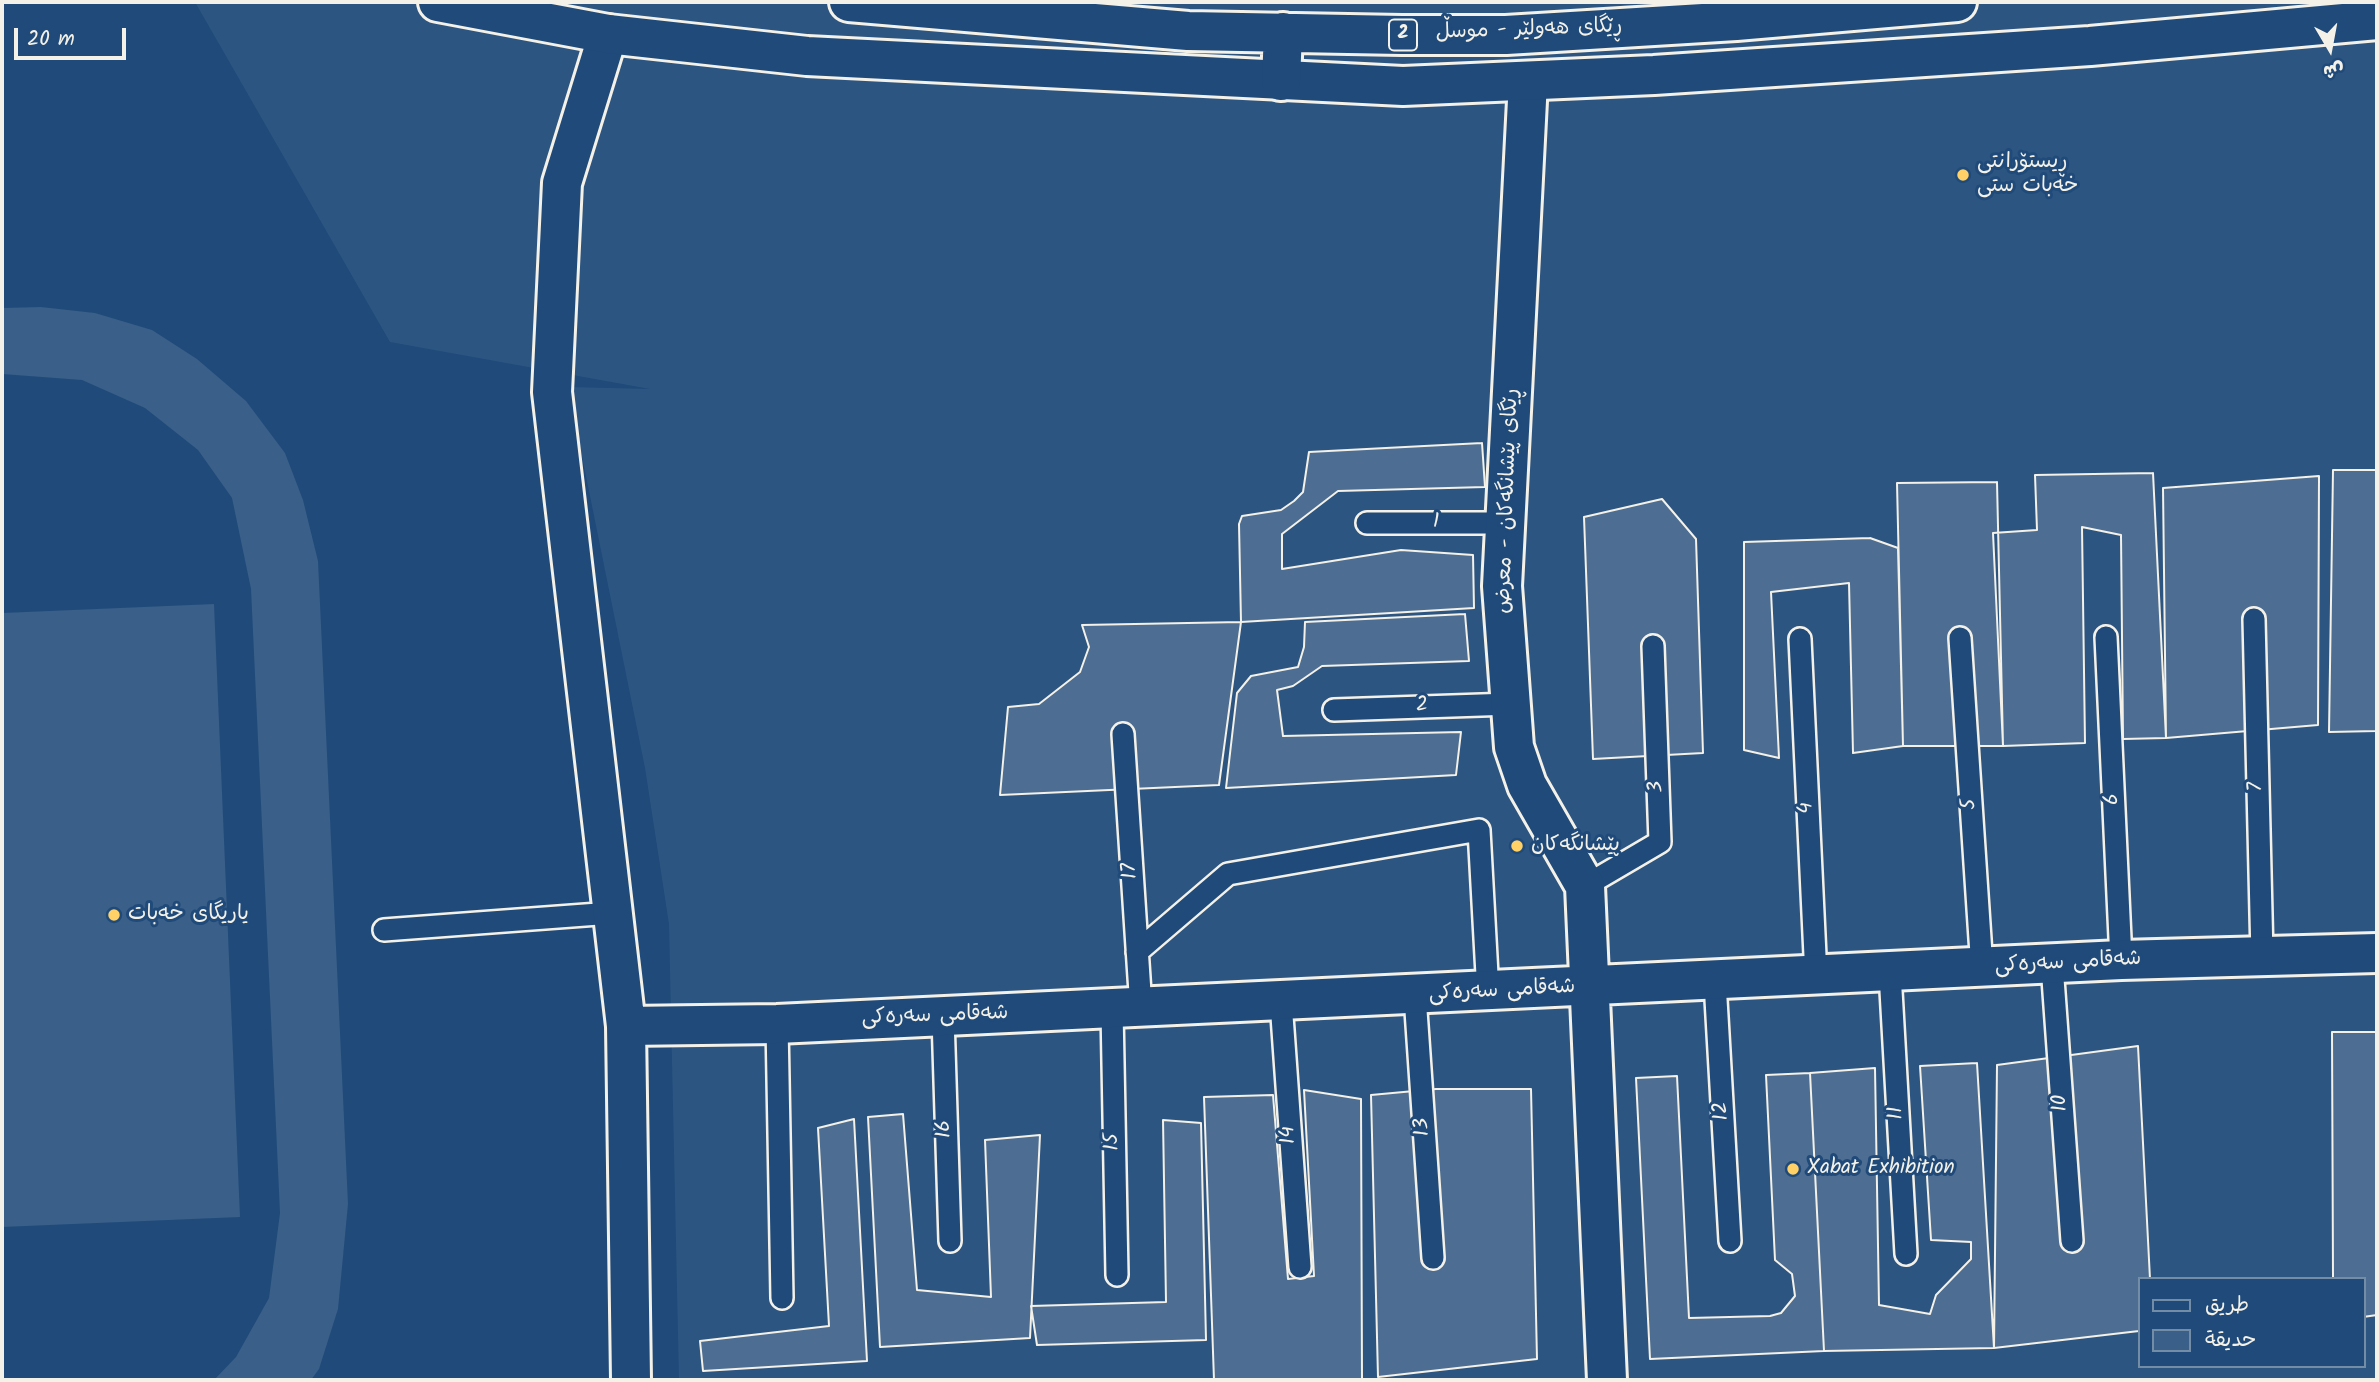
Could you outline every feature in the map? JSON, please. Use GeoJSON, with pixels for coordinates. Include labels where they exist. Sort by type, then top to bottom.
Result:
{"type":"FeatureCollection","features":[{"type":"Feature","properties":{"kind":"main road"},"geometry":{"type":"LineString","coordinates":[[438,2],[608,34],[807,56],[1403,86],[2090,47],[2377,20]]}},
{"type":"Feature","properties":{"kind":"main road","name":"ڕێگای هەولێر - موسڵ"},"geometry":{"type":"LineString","coordinates":[[849,2],[1188,31],[1506,35],[1736,21],[1957,2]]}},
{"type":"Feature","properties":{"kind":"main road"},"geometry":{"type":"LineString","coordinates":[[1281,81],[1283,32]]}},
{"type":"Feature","properties":{"kind":"main road"},"geometry":{"type":"LineString","coordinates":[[608,34],[562,183],[552,392],[626,1026],[631,1380]]}},
{"type":"Feature","properties":{"kind":"main road","name":"ڕێگای پێشانگەکان - معرض"},"geometry":{"type":"LineString","coordinates":[[1528,81],[1502,586],[1514,747],[1527,785],[1585,886],[1592,988],[1607,1380]]}},
{"type":"Feature","properties":{"kind":"main road","name":"شەقامی سەرەکی"},"geometry":{"type":"LineString","coordinates":[[626,1026],[777,1024],[1488,993],[2122,960],[2377,953]]}},
{"type":"Feature","properties":{"kind":"lane","name":"1"},"geometry":{"type":"LineString","coordinates":[[1367,523],[1505,523]]}},
{"type":"Feature","properties":{"kind":"lane","name":"7"},"geometry":{"type":"LineString","coordinates":[[2254,619],[2262,956]]}},
{"type":"Feature","properties":{"kind":"lane","name":"6"},"geometry":{"type":"LineString","coordinates":[[2106,637],[2122,960]]}},
{"type":"Feature","properties":{"kind":"lane","name":"5"},"geometry":{"type":"LineString","coordinates":[[1960,638],[1982,969]]}},
{"type":"Feature","properties":{"kind":"lane","name":"4"},"geometry":{"type":"LineString","coordinates":[[1800,639],[1816,977]]}},
{"type":"Feature","properties":{"kind":"lane","name":"3"},"geometry":{"type":"LineString","coordinates":[[1585,886],[1660,842],[1653,646]]}},
{"type":"Feature","properties":{"kind":"lane","name":"2"},"geometry":{"type":"LineString","coordinates":[[1334,710],[1511,704]]}},
{"type":"Feature","properties":{"kind":"lane","name":"17"},"geometry":{"type":"LineString","coordinates":[[1123,734],[1138,952],[1126,1009]]}},
{"type":"Feature","properties":{"kind":"lane"},"geometry":{"type":"LineString","coordinates":[[1138,952],[1228,874],[1479,830],[1488,993]]}},
{"type":"Feature","properties":{"kind":"lane"},"geometry":{"type":"LineString","coordinates":[[384,930],[612,913]]}},
{"type":"Feature","properties":{"kind":"lane","name":"10"},"geometry":{"type":"LineString","coordinates":[[2052,965],[2072,1241]]}},
{"type":"Feature","properties":{"kind":"lane","name":"11"},"geometry":{"type":"LineString","coordinates":[[1890,973],[1906,1254]]}},
{"type":"Feature","properties":{"kind":"lane","name":"12"},"geometry":{"type":"LineString","coordinates":[[1714,982],[1730,1241]]}},
{"type":"Feature","properties":{"kind":"lane","name":"13"},"geometry":{"type":"LineString","coordinates":[[1415,996],[1433,1258]]}},
{"type":"Feature","properties":{"kind":"lane","name":"14"},"geometry":{"type":"LineString","coordinates":[[1281,1002],[1300,1267]]}},
{"type":"Feature","properties":{"kind":"lane","name":"15"},"geometry":{"type":"LineString","coordinates":[[1117,1275],[1126,1009]]}},
{"type":"Feature","properties":{"kind":"lane","name":"16"},"geometry":{"type":"LineString","coordinates":[[943,1017],[950,1241]]}},
{"type":"Feature","properties":{"kind":"lane"},"geometry":{"type":"LineString","coordinates":[[777,1024],[782,1298]]}},
{"type":"Feature","properties":{"kind":"shaded area","name":"پێشانگەکان"},"geometry":{"type":"Polygon","coordinates":[[[195,2],[2377,2],[2377,1380],[679,1380],[669,924],[645,768],[568,387],[650,389],[390,342],[195,2]]]}},
{"type":"Feature","properties":{"kind":"green space"},"geometry":{"type":"Polygon","coordinates":[[[41,307],[95,313],[152,330],[197,359],[246,401],[285,453],[303,500],[318,561],[348,1204],[338,1309],[319,1369],[311,1380],[214,1380],[236,1357],[269,1298],[280,1213],[251,589],[232,498],[198,450],[145,408],[82,380],[2,374],[2,308],[41,307]]]}},
{"type":"Feature","properties":{"kind":"green space","name":"یاریگای خەبات"},"geometry":{"type":"Polygon","coordinates":[[[214,604],[240,1217],[2,1227],[2,613],[214,604]]]}},
{"type":"Feature","properties":{"kind":"building"},"geometry":{"type":"Polygon","coordinates":[[[1482,443],[1485,487],[1338,491],[1282,534],[1282,569],[1401,550],[1473,555],[1474,608],[1241,622],[1239,524],[1242,516],[1281,510],[1294,501],[1303,492],[1309,452],[1482,443]]]}},
{"type":"Feature","properties":{"kind":"building"},"geometry":{"type":"Polygon","coordinates":[[[2333,470],[2377,470],[2377,731],[2329,732],[2333,470]]]}},
{"type":"Feature","properties":{"kind":"building"},"geometry":{"type":"Polygon","coordinates":[[[2153,473],[2166,738],[2123,739],[2121,535],[2082,527],[2085,743],[2003,746],[1993,533],[2037,530],[2035,475],[2153,473]]]}},
{"type":"Feature","properties":{"kind":"building"},"geometry":{"type":"Polygon","coordinates":[[[2319,476],[2318,725],[2166,738],[2163,488],[2319,476]]]}},
{"type":"Feature","properties":{"kind":"building"},"geometry":{"type":"Polygon","coordinates":[[[1997,482],[2003,746],[1903,746],[1897,483],[1997,482]]]}},
{"type":"Feature","properties":{"kind":"building"},"geometry":{"type":"Polygon","coordinates":[[[1662,499],[1696,539],[1703,753],[1593,759],[1584,517],[1662,499]]]}},
{"type":"Feature","properties":{"kind":"building"},"geometry":{"type":"Polygon","coordinates":[[[1870,538],[1898,548],[1903,746],[1853,753],[1849,583],[1771,592],[1779,758],[1744,750],[1744,542],[1870,538]]]}},
{"type":"Feature","properties":{"kind":"building"},"geometry":{"type":"Polygon","coordinates":[[[1465,614],[1469,661],[1322,666],[1293,686],[1277,690],[1283,736],[1461,732],[1456,775],[1226,788],[1237,693],[1251,676],[1298,667],[1304,647],[1305,622],[1465,614]]]}},
{"type":"Feature","properties":{"kind":"building"},"geometry":{"type":"Polygon","coordinates":[[[1241,622],[1219,785],[1000,795],[1008,707],[1039,704],[1080,672],[1089,647],[1082,625],[1241,622]]]}},
{"type":"Feature","properties":{"kind":"building"},"geometry":{"type":"Polygon","coordinates":[[[2332,1032],[2377,1032],[2377,1315],[2365,1317],[2365,1277],[2333,1277],[2332,1032]]]}},
{"type":"Feature","properties":{"kind":"building"},"geometry":{"type":"Polygon","coordinates":[[[2138,1046],[2150,1277],[2138,1277],[2138,1331],[1994,1348],[1997,1065],[2138,1046]]]}},
{"type":"Feature","properties":{"kind":"building"},"geometry":{"type":"Polygon","coordinates":[[[1977,1063],[1994,1348],[1824,1351],[1810,1073],[1875,1068],[1879,1305],[1930,1314],[1936,1295],[1971,1259],[1971,1242],[1931,1240],[1920,1066],[1977,1063]]]}},
{"type":"Feature","properties":{"kind":"building","name":"Xabat Exhibition"},"geometry":{"type":"Polygon","coordinates":[[[1810,1073],[1824,1351],[1650,1359],[1636,1078],[1677,1076],[1689,1318],[1770,1316],[1781,1313],[1795,1296],[1792,1274],[1775,1260],[1766,1075],[1810,1073]]]}},
{"type":"Feature","properties":{"kind":"building"},"geometry":{"type":"Polygon","coordinates":[[[1436,1089],[1531,1089],[1537,1359],[1378,1377],[1371,1095],[1436,1089]]]}},
{"type":"Feature","properties":{"kind":"building"},"geometry":{"type":"Polygon","coordinates":[[[1304,1090],[1361,1099],[1362,1380],[1214,1380],[1204,1097],[1273,1095],[1288,1279],[1314,1276],[1304,1090]]]}},
{"type":"Feature","properties":{"kind":"building"},"geometry":{"type":"Polygon","coordinates":[[[903,1114],[917,1290],[991,1297],[985,1140],[1040,1135],[1030,1338],[880,1347],[868,1117],[903,1114]]]}},
{"type":"Feature","properties":{"kind":"building"},"geometry":{"type":"Polygon","coordinates":[[[854,1119],[867,1361],[703,1371],[700,1341],[829,1326],[818,1128],[854,1119]]]}},
{"type":"Feature","properties":{"kind":"building"},"geometry":{"type":"Polygon","coordinates":[[[1163,1120],[1201,1123],[1206,1340],[1037,1345],[1031,1306],[1166,1302],[1163,1120]]]}},
{"type":"Feature","properties":{"kind":"place","name":"ڕیستۆرانتی خەبات ستی"},"geometry":{"type":"Point","coordinates":[1963,175]}},
{"type":"Feature","properties":{"kind":"place","name":"پێشانگەکان"},"geometry":{"type":"Point","coordinates":[1517,846]}},
{"type":"Feature","properties":{"kind":"place","name":"یاریگای خەبات"},"geometry":{"type":"Point","coordinates":[114,915]}},
{"type":"Feature","properties":{"kind":"place","name":"Xabat Exhibition"},"geometry":{"type":"Point","coordinates":[1793,1169]}}]}
